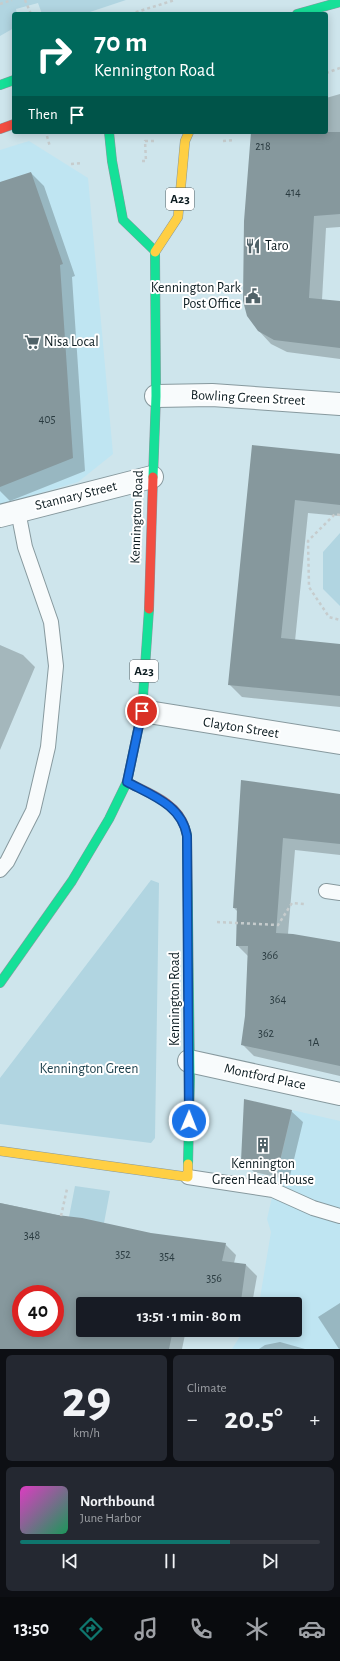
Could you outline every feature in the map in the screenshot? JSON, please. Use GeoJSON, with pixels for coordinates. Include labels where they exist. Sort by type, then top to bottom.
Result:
{"type":"FeatureCollection","features":[{"type":"Feature","properties":{"kind":"main road"},"geometry":{"type":"LineString","coordinates":[[304,12],[340,2]]}},
{"type":"Feature","properties":{"kind":"main road"},"geometry":{"type":"LineString","coordinates":[[322,12],[328,5]]}},
{"type":"Feature","properties":{"kind":"main road"},"geometry":{"type":"LineString","coordinates":[[0,85],[12,81]]}},
{"type":"Feature","properties":{"kind":"main road"},"geometry":{"type":"LineString","coordinates":[[0,129],[12,125]]}},
{"type":"Feature","properties":{"kind":"main road"},"geometry":{"type":"LineString","coordinates":[[109,134],[112,161],[123,220],[156,250]]}},
{"type":"Feature","properties":{"kind":"main road","name":"A23"},"geometry":{"type":"LineString","coordinates":[[156,250],[178,217],[185,141],[188,134]]}},
{"type":"Feature","properties":{"kind":"main road","name":"Kennington Road"},"geometry":{"type":"LineString","coordinates":[[1,981],[72,881],[109,819],[127,782],[142,711],[149,604],[152,477],[156,396],[156,250]]}},
{"type":"Feature","properties":{"kind":"main road","name":"Kennington Road"},"geometry":{"type":"LineString","coordinates":[[127,782],[174,809],[185,826],[187,836],[189,1061],[188,1178]]}},
{"type":"Feature","properties":{"kind":"main road"},"geometry":{"type":"LineString","coordinates":[[0,1151],[188,1178]]}},
{"type":"Feature","properties":{"kind":"street","name":"Bowling Green Street"},"geometry":{"type":"LineString","coordinates":[[156,396],[212,395],[340,404]]}},
{"type":"Feature","properties":{"kind":"street","name":"Stannary Street"},"geometry":{"type":"LineString","coordinates":[[9,514],[152,477]]}},
{"type":"Feature","properties":{"kind":"street","name":"Clayton Street"},"geometry":{"type":"LineString","coordinates":[[142,711],[340,743]]}},
{"type":"Feature","properties":{"kind":"street","name":"Montford Place"},"geometry":{"type":"LineString","coordinates":[[189,1061],[340,1094]]}},
{"type":"Feature","properties":{"kind":"lane"},"geometry":{"type":"LineString","coordinates":[[0,870],[7,862],[33,811],[48,747],[56,666],[51,622],[26,547],[9,514]]}},
{"type":"Feature","properties":{"kind":"lane"},"geometry":{"type":"LineString","coordinates":[[188,1178],[273,1190],[313,1208],[340,1216]]}},
{"type":"Feature","properties":{"kind":"path"},"geometry":{"type":"LineString","coordinates":[[0,4],[12,0]]}},
{"type":"Feature","properties":{"kind":"path"},"geometry":{"type":"LineString","coordinates":[[26,0],[30,12]]}},
{"type":"Feature","properties":{"kind":"path"},"geometry":{"type":"LineString","coordinates":[[136,12],[175,0]]}},
{"type":"Feature","properties":{"kind":"path"},"geometry":{"type":"LineString","coordinates":[[328,72],[340,68]]}},
{"type":"Feature","properties":{"kind":"path"},"geometry":{"type":"LineString","coordinates":[[47,136],[50,147]]}},
{"type":"Feature","properties":{"kind":"path"},"geometry":{"type":"LineString","coordinates":[[223,141],[236,140]]}},
{"type":"Feature","properties":{"kind":"path"},"geometry":{"type":"LineString","coordinates":[[137,160],[146,161],[145,141],[156,141]]}},
{"type":"Feature","properties":{"kind":"path"},"geometry":{"type":"LineString","coordinates":[[71,164],[82,163]]}},
{"type":"Feature","properties":{"kind":"path"},"geometry":{"type":"LineString","coordinates":[[340,514],[335,514],[308,540],[309,587],[329,617],[340,620]]}},
{"type":"Feature","properties":{"kind":"path"},"geometry":{"type":"LineString","coordinates":[[188,920],[278,925],[292,903],[304,904],[306,888],[333,892]]}},
{"type":"Feature","properties":{"kind":"path"},"geometry":{"type":"LineString","coordinates":[[62,1216],[66,1190]]}},
{"type":"Feature","properties":{"kind":"shaded area"},"geometry":{"type":"Polygon","coordinates":[[[29,141],[88,178],[113,454],[78,482],[0,505],[0,150],[29,141]]]}},
{"type":"Feature","properties":{"kind":"shaded area"},"geometry":{"type":"Polygon","coordinates":[[[292,1110],[340,1121],[340,1349],[232,1349],[240,1337],[302,1337],[302,1297],[260,1297],[271,1232],[267,1219],[292,1110]]]}},
{"type":"Feature","properties":{"kind":"green space"},"geometry":{"type":"Polygon","coordinates":[[[0,0],[126,0],[90,12],[41,12],[38,3],[16,9],[17,12],[12,12],[12,29],[0,36],[0,0]]]}},
{"type":"Feature","properties":{"kind":"green space"},"geometry":{"type":"Polygon","coordinates":[[[340,533],[340,606],[323,589],[323,552],[340,533]]]}},
{"type":"Feature","properties":{"kind":"green space","name":"Kennington Green"},"geometry":{"type":"Polygon","coordinates":[[[151,880],[159,883],[155,1138],[151,1143],[0,1124],[0,1078],[151,880]]]}},
{"type":"Feature","properties":{"kind":"green space"},"geometry":{"type":"Polygon","coordinates":[[[75,1186],[110,1191],[104,1223],[69,1217],[75,1186]]]}},
{"type":"Feature","properties":{"kind":"building"},"geometry":{"type":"Polygon","coordinates":[[[328,132],[340,132],[340,214],[314,216],[309,298],[340,301],[340,348],[274,340],[258,331],[247,316],[243,301],[244,221],[251,134],[328,134],[328,132]]]}},
{"type":"Feature","properties":{"kind":"building"},"geometry":{"type":"Polygon","coordinates":[[[31,172],[63,264],[60,265],[73,458],[0,487],[0,182],[31,172]]]}},
{"type":"Feature","properties":{"kind":"building"},"geometry":{"type":"Polygon","coordinates":[[[252,445],[340,454],[340,505],[295,500],[281,638],[340,644],[340,696],[228,685],[252,445]]]}},
{"type":"Feature","properties":{"kind":"building"},"geometry":{"type":"Polygon","coordinates":[[[241,780],[340,794],[340,844],[283,838],[276,933],[293,934],[340,942],[340,1066],[241,1045],[245,1016],[248,946],[236,946],[237,908],[233,908],[241,780]]]}},
{"type":"Feature","properties":{"kind":"building","name":"Kennington Green Head House"},"geometry":{"type":"Polygon","coordinates":[[[244,1099],[292,1110],[278,1169],[241,1161],[244,1099]]]}},
{"type":"Feature","properties":{"kind":"building"},"geometry":{"type":"Polygon","coordinates":[[[0,1203],[57,1215],[82,1218],[151,1233],[226,1243],[222,1261],[246,1264],[242,1297],[76,1297],[76,1337],[172,1337],[169,1349],[0,1349],[0,1203]]]}},
{"type":"Feature","properties":{"kind":"traffic: fast"},"geometry":{"type":"LineString","coordinates":[[304,12],[340,2]]}},
{"type":"Feature","properties":{"kind":"traffic: fast"},"geometry":{"type":"LineString","coordinates":[[0,85],[12,81]]}},
{"type":"Feature","properties":{"kind":"traffic: fast"},"geometry":{"type":"LineString","coordinates":[[109,134],[112,161],[123,220],[155,251]]}},
{"type":"Feature","properties":{"kind":"traffic: fast"},"geometry":{"type":"LineString","coordinates":[[153,477],[156,396],[155,252]]}},
{"type":"Feature","properties":{"kind":"traffic: fast"},"geometry":{"type":"LineString","coordinates":[[0,983],[72,881],[109,819],[127,782],[142,711],[149,609]]}},
{"type":"Feature","properties":{"kind":"traffic: fast"},"geometry":{"type":"LineString","coordinates":[[185,828],[187,835],[190,1078],[188,1164]]}},
{"type":"Feature","properties":{"kind":"traffic: slow"},"geometry":{"type":"LineString","coordinates":[[155,252],[178,217],[185,141],[188,134]]}},
{"type":"Feature","properties":{"kind":"traffic: slow"},"geometry":{"type":"LineString","coordinates":[[0,1151],[188,1177],[188,1164]]}},
{"type":"Feature","properties":{"kind":"traffic: jam"},"geometry":{"type":"LineString","coordinates":[[0,129],[12,125]]}},
{"type":"Feature","properties":{"kind":"traffic: jam"},"geometry":{"type":"LineString","coordinates":[[149,609],[153,477]]}},
{"type":"Feature","properties":{"kind":"traffic: jam"},"geometry":{"type":"LineString","coordinates":[[127,782],[169,805],[181,819],[185,828]]}},
{"type":"Feature","properties":{"kind":"place","name":"Taro"},"geometry":{"type":"Point","coordinates":[253,246]}},
{"type":"Feature","properties":{"kind":"place","name":"Kennington Park Post Office"},"geometry":{"type":"Point","coordinates":[253,296]}},
{"type":"Feature","properties":{"kind":"place","name":"Nisa Local"},"geometry":{"type":"Point","coordinates":[32,342]}},
{"type":"Feature","properties":{"kind":"place","name":"Kennington Green Head House"},"geometry":{"type":"Point","coordinates":[263,1145]}},
{"type":"Feature","properties":{"kind":"route"},"geometry":{"type":"LineString","coordinates":[[142,711],[127,782],[174,809],[180,816],[185,826],[187,836],[190,1078],[189,1121]]}}]}
